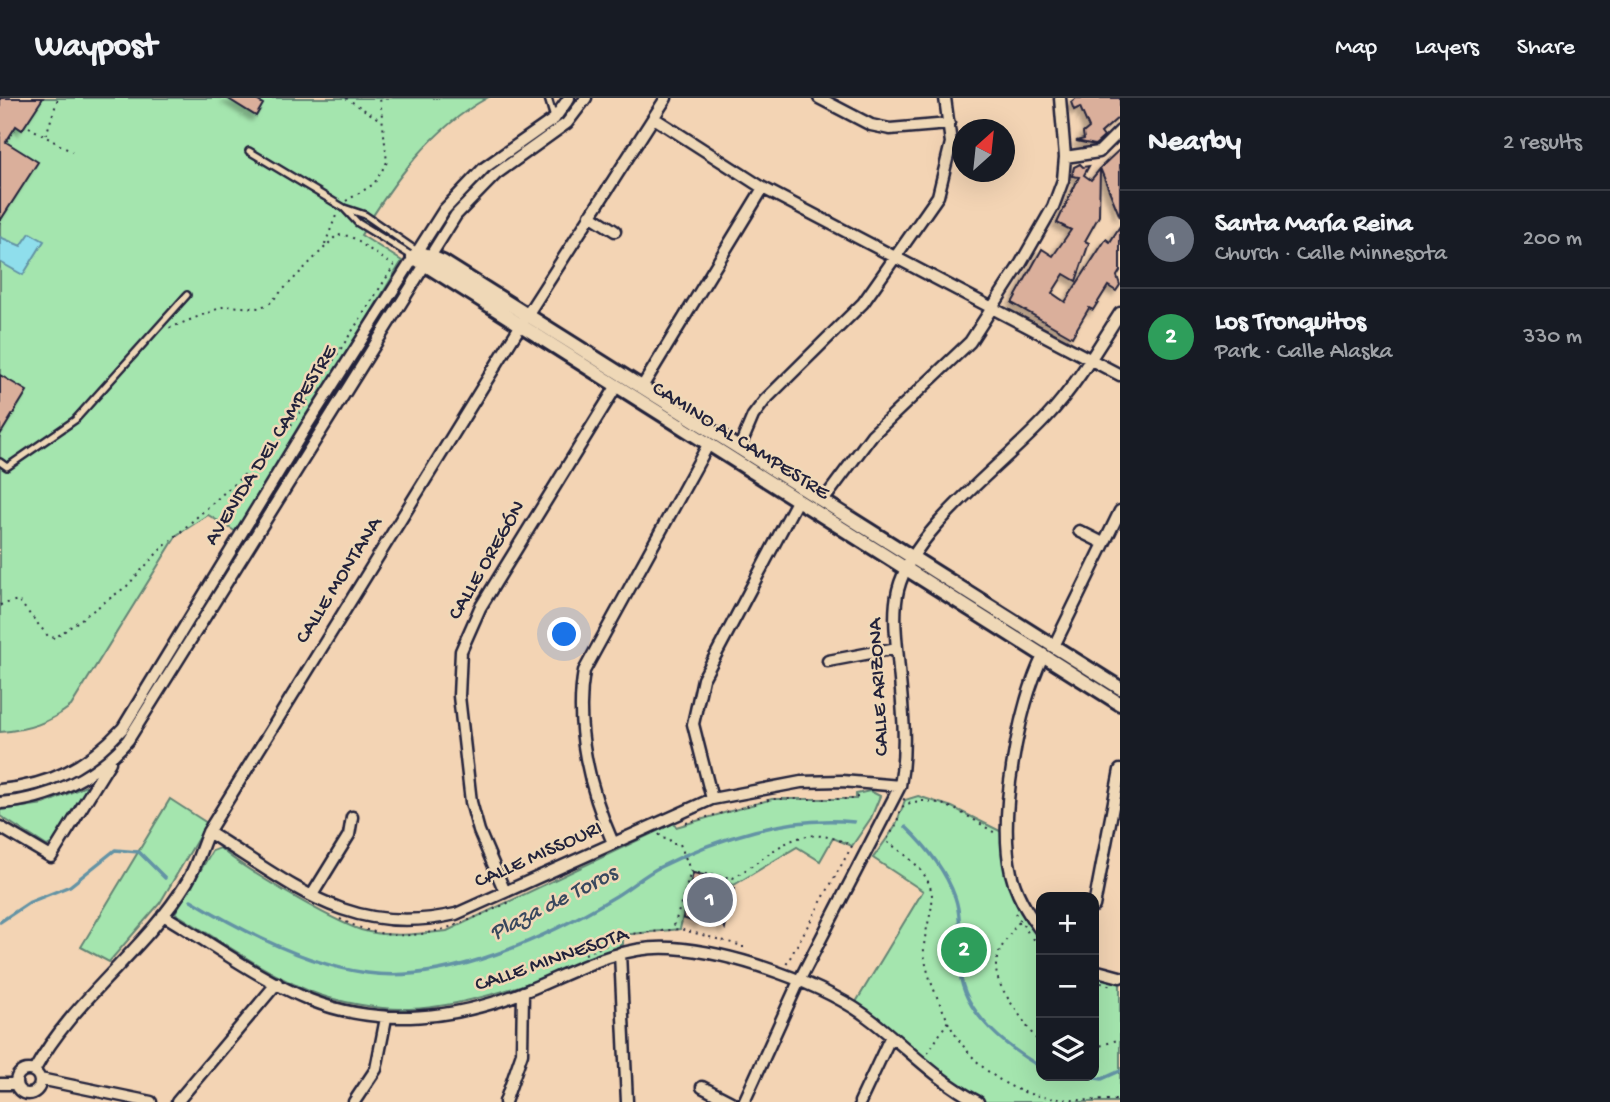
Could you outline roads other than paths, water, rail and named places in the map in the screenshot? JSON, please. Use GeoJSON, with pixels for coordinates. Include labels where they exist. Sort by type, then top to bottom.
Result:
{"type":"FeatureCollection","features":[{"type":"Feature","properties":{"kind":"street","name":"AVENIDA DEL CAMPESTRE"},"geometry":{"type":"LineString","coordinates":[[0,790],[56,785],[81,767],[123,728],[415,254],[465,186],[511,147],[554,119],[569,98]]}},
{"type":"Feature","properties":{"kind":"street","name":"AVENIDA DEL CAMPESTRE"},"geometry":{"type":"LineString","coordinates":[[0,827],[51,857],[112,759],[128,740],[456,215],[476,192],[514,159],[553,135],[586,98]]}},
{"type":"Feature","properties":{"kind":"street","name":"CALLE MONTANA"},"geometry":{"type":"LineString","coordinates":[[37,1075],[59,1031],[163,915],[188,880],[208,832],[527,315],[666,98]]}},
{"type":"Feature","properties":{"kind":"street"},"geometry":{"type":"LineString","coordinates":[[819,98],[871,125],[890,129],[949,124]]}},
{"type":"Feature","properties":{"kind":"street"},"geometry":{"type":"LineString","coordinates":[[739,449],[753,416],[765,400],[863,303],[938,196],[951,143],[945,98]]}},
{"type":"Feature","properties":{"kind":"street"},"geometry":{"type":"LineString","coordinates":[[823,501],[872,435],[957,356],[992,309],[1053,207],[1063,180],[1065,157],[1060,98]]}},
{"type":"Feature","properties":{"kind":"street"},"geometry":{"type":"LineString","coordinates":[[654,118],[763,188],[894,259],[1120,375]]}},
{"type":"Feature","properties":{"kind":"street"},"geometry":{"type":"LineString","coordinates":[[1065,157],[1100,152],[1120,131]]}},
{"type":"Feature","properties":{"kind":"street"},"geometry":{"type":"LineString","coordinates":[[642,387],[763,188]]}},
{"type":"Feature","properties":{"kind":"street"},"geometry":{"type":"LineString","coordinates":[[590,215],[615,231]]}},
{"type":"Feature","properties":{"kind":"street","name":"CAMINO AL CAMPESTRE"},"geometry":{"type":"LineString","coordinates":[[415,254],[527,315],[823,501],[1043,656],[1120,704]]}},
{"type":"Feature","properties":{"kind":"street","name":"CAMINO AL CAMPESTRE"},"geometry":{"type":"LineString","coordinates":[[428,261],[436,274],[797,501],[1054,646],[1120,688]]}},
{"type":"Feature","properties":{"kind":"street","name":"CALLE ARIZONA"},"geometry":{"type":"LineString","coordinates":[[744,1102],[799,981],[900,786],[905,744],[894,612],[909,563],[930,533],[1046,418],[1120,313]]}},
{"type":"Feature","properties":{"kind":"street","name":"CALLE OREGÓN"},"geometry":{"type":"LineString","coordinates":[[505,892],[479,831],[471,802],[459,696],[461,651],[480,608],[616,387]]}},
{"type":"Feature","properties":{"kind":"street"},"geometry":{"type":"LineString","coordinates":[[306,427],[317,434]]}},
{"type":"Feature","properties":{"kind":"street"},"geometry":{"type":"LineString","coordinates":[[613,843],[596,798],[587,761],[581,709],[584,671],[708,445]]}},
{"type":"Feature","properties":{"kind":"street"},"geometry":{"type":"LineString","coordinates":[[712,799],[693,724],[702,679],[797,501]]}},
{"type":"Feature","properties":{"kind":"street"},"geometry":{"type":"LineString","coordinates":[[1054,646],[1102,543],[1120,512]]}},
{"type":"Feature","properties":{"kind":"street"},"geometry":{"type":"LineString","coordinates":[[1079,531],[1102,543]]}},
{"type":"Feature","properties":{"kind":"street"},"geometry":{"type":"LineString","coordinates":[[206,590],[216,596]]}},
{"type":"Feature","properties":{"kind":"street"},"geometry":{"type":"LineString","coordinates":[[828,661],[897,648]]}},
{"type":"Feature","properties":{"kind":"street"},"geometry":{"type":"LineString","coordinates":[[1036,922],[1016,888],[1009,860],[1008,831],[1021,716],[1031,681],[1043,656]]}},
{"type":"Feature","properties":{"kind":"street","name":"AVENIDA DEL CAMPESTRE"},"geometry":{"type":"LineString","coordinates":[[0,803],[56,785],[112,759]]}},
{"type":"Feature","properties":{"kind":"street"},"geometry":{"type":"LineString","coordinates":[[1097,892],[1120,770]]}},
{"type":"Feature","properties":{"kind":"street","name":"CALLE MISSOURI"},"geometry":{"type":"LineString","coordinates":[[208,832],[346,913],[401,922],[456,914],[712,799],[802,782],[900,786]]}},
{"type":"Feature","properties":{"kind":"street"},"geometry":{"type":"LineString","coordinates":[[312,895],[349,835],[352,817]]}},
{"type":"Feature","properties":{"kind":"street","name":"CALLE MINNESOTA"},"geometry":{"type":"LineString","coordinates":[[163,915],[277,983],[312,1000],[386,1018],[467,1011],[620,953],[651,948],[690,950],[799,981],[839,997],[891,1036],[919,1062],[978,1102]]}},
{"type":"Feature","properties":{"kind":"street"},"geometry":{"type":"LineString","coordinates":[[620,953],[627,1102]]}},
{"type":"Feature","properties":{"kind":"street"},"geometry":{"type":"LineString","coordinates":[[1099,971],[1120,977]]}},
{"type":"Feature","properties":{"kind":"street"},"geometry":{"type":"LineString","coordinates":[[177,1102],[277,983]]}},
{"type":"Feature","properties":{"kind":"street"},"geometry":{"type":"LineString","coordinates":[[505,1102],[522,1053],[523,992]]}},
{"type":"Feature","properties":{"kind":"street"},"geometry":{"type":"LineString","coordinates":[[354,1102],[376,1069],[386,1018]]}},
{"type":"Feature","properties":{"kind":"street"},"geometry":{"type":"LineString","coordinates":[[860,1102],[891,1036]]}},
{"type":"Feature","properties":{"kind":"street"},"geometry":{"type":"LineString","coordinates":[[37,1075],[36,1090],[23,1098],[16,1084],[19,1073],[26,1069],[37,1075],[151,1102]]}},
{"type":"Feature","properties":{"kind":"street"},"geometry":{"type":"LineString","coordinates":[[0,1084],[16,1084]]}},
{"type":"Feature","properties":{"kind":"street"},"geometry":{"type":"LineString","coordinates":[[702,1087],[731,1102]]}},
{"type":"Feature","properties":{"kind":"lane"},"geometry":{"type":"LineString","coordinates":[[548,98],[554,119],[553,135]]}},
{"type":"Feature","properties":{"kind":"lane","name":"CAMINO AL CAMPESTRE"},"geometry":{"type":"LineString","coordinates":[[249,151],[343,206],[365,215],[415,254]]}},
{"type":"Feature","properties":{"kind":"lane","name":"CAMINO AL CAMPESTRE"},"geometry":{"type":"LineString","coordinates":[[343,206],[358,223],[415,254]]}},
{"type":"Feature","properties":{"kind":"lane"},"geometry":{"type":"LineString","coordinates":[[0,462],[7,467],[75,420],[187,295]]}},
{"type":"Feature","properties":{"kind":"water"},"geometry":{"type":"Polygon","coordinates":[[[30,233],[44,241],[23,275],[0,262],[0,237],[21,246],[30,233]]]}},
{"type":"Feature","properties":{"kind":"waterway","name":"Plaza de Toros"},"geometry":{"type":"LineString","coordinates":[[191,900],[253,935],[298,955],[344,969],[398,975],[463,964],[529,941],[589,912],[660,867],[730,838],[805,822],[854,822]]}},
{"type":"Feature","properties":{"kind":"waterway","name":"Plaza de Toros"},"geometry":{"type":"LineString","coordinates":[[906,827],[935,859],[955,897],[960,925],[960,972],[970,1002],[979,1016],[1002,1040],[1036,1064]]}},
{"type":"Feature","properties":{"kind":"waterway","name":"Plaza de Toros"},"geometry":{"type":"LineString","coordinates":[[0,922],[30,902],[70,886],[115,850],[139,852],[165,878]]}},
{"type":"Feature","properties":{"kind":"waterway","name":"Plaza de Toros"},"geometry":{"type":"LineString","coordinates":[[1099,1079],[1120,1071]]}},
{"type":"Feature","properties":{"kind":"place","name":"Santa María Reina"},"geometry":{"type":"Point","coordinates":[710,900]}},
{"type":"Feature","properties":{"kind":"place","name":"Los Tronquitos"},"geometry":{"type":"Point","coordinates":[964,950]}}]}
